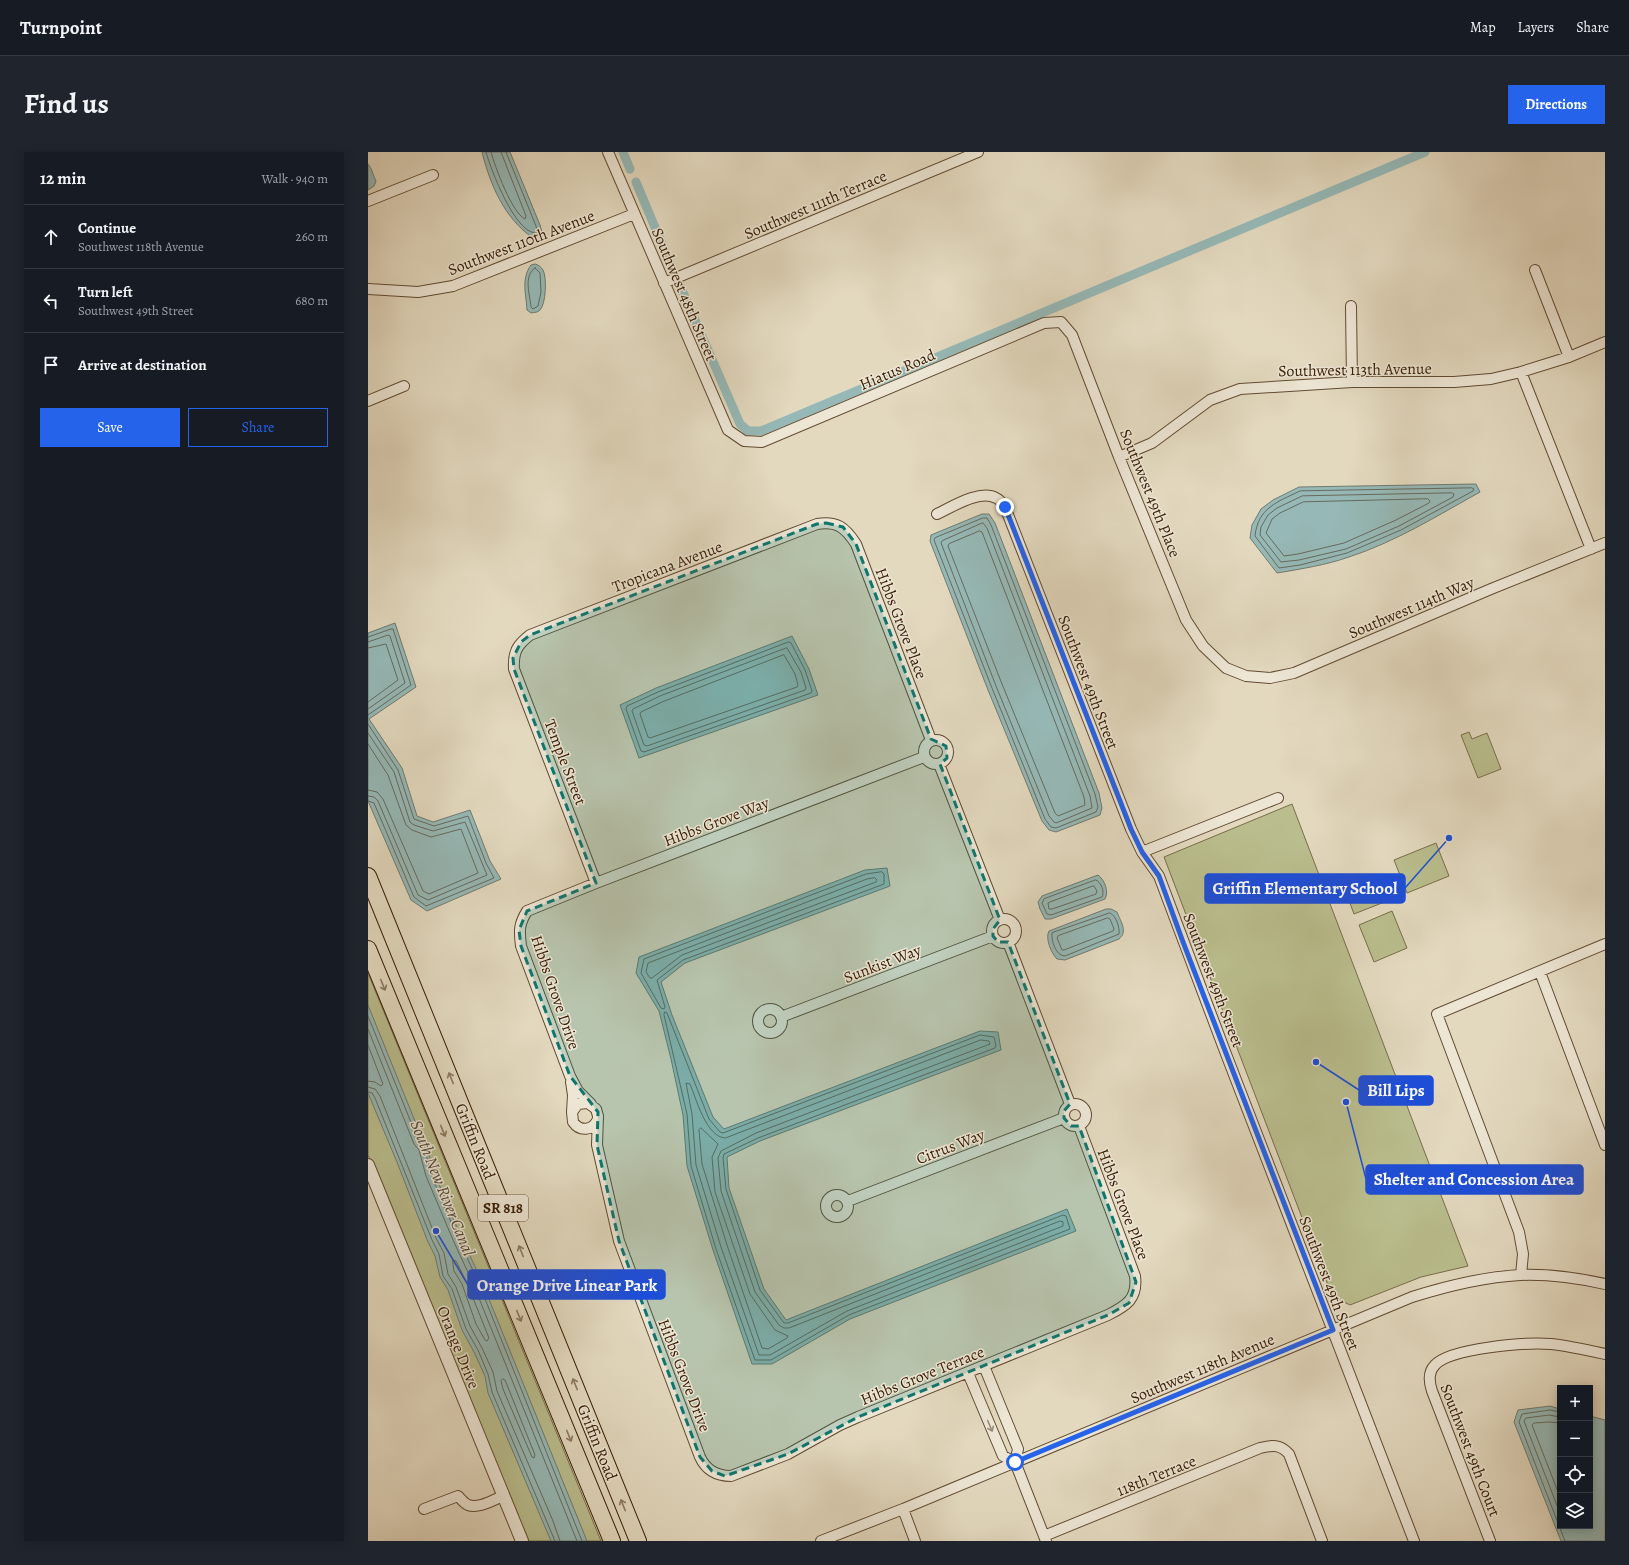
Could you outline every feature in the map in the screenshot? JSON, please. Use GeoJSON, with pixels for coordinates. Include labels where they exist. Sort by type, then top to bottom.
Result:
{"type":"FeatureCollection","features":[{"type":"Feature","properties":{"kind":"main road","name":"Griffin Road"},"geometry":{"type":"LineString","coordinates":[[368,876],[638,1541]]}},
{"type":"Feature","properties":{"kind":"main road","name":"Griffin Road"},"geometry":{"type":"LineString","coordinates":[[368,949],[612,1541]]}},
{"type":"Feature","properties":{"kind":"street","name":"Southwest 48th Street"},"geometry":{"type":"LineString","coordinates":[[608,152],[728,430],[744,441]]}},
{"type":"Feature","properties":{"kind":"street","name":"Southwest 111th Terrace"},"geometry":{"type":"LineString","coordinates":[[664,283],[978,152]]}},
{"type":"Feature","properties":{"kind":"street"},"geometry":{"type":"LineString","coordinates":[[368,201],[433,175]]}},
{"type":"Feature","properties":{"kind":"street","name":"Southwest 110th Avenue"},"geometry":{"type":"LineString","coordinates":[[368,289],[418,292],[454,286],[634,214]]}},
{"type":"Feature","properties":{"kind":"street"},"geometry":{"type":"LineString","coordinates":[[1535,270],[1569,357]]}},
{"type":"Feature","properties":{"kind":"street"},"geometry":{"type":"LineString","coordinates":[[1352,306],[1352,382]]}},
{"type":"Feature","properties":{"kind":"street","name":"Hiatus Road"},"geometry":{"type":"LineString","coordinates":[[744,441],[762,442],[1044,323],[1060,322]]}},
{"type":"Feature","properties":{"kind":"street","name":"Southwest 49th Place"},"geometry":{"type":"LineString","coordinates":[[1060,322],[1072,336],[1119,457],[1186,620],[1203,646],[1226,668]]}},
{"type":"Feature","properties":{"kind":"street","name":"Southwest 113th Avenue"},"geometry":{"type":"LineString","coordinates":[[1119,457],[1152,443],[1210,400],[1240,389],[1282,385],[1352,382],[1454,382],[1491,379],[1521,372],[1569,357],[1605,342]]}},
{"type":"Feature","properties":{"kind":"street"},"geometry":{"type":"LineString","coordinates":[[1521,372],[1591,549]]}},
{"type":"Feature","properties":{"kind":"street"},"geometry":{"type":"LineString","coordinates":[[368,401],[404,386]]}},
{"type":"Feature","properties":{"kind":"street","name":"Southwest 49th Street"},"geometry":{"type":"LineString","coordinates":[[937,514],[977,496],[990,495],[998,498],[1005,507],[1131,829],[1142,852],[1159,876],[1183,942],[1414,1541]]}},
{"type":"Feature","properties":{"kind":"street","name":"Tropicana Avenue"},"geometry":{"type":"LineString","coordinates":[[516,650],[521,642],[530,635],[817,524],[836,524]]}},
{"type":"Feature","properties":{"kind":"street","name":"Hibbs Grove Place"},"geometry":{"type":"LineString","coordinates":[[836,524],[849,533],[856,544],[931,740]]}},
{"type":"Feature","properties":{"kind":"street","name":"Southwest 114th Way"},"geometry":{"type":"LineString","coordinates":[[1226,668],[1246,676],[1270,678],[1294,673],[1491,589],[1605,543]]}},
{"type":"Feature","properties":{"kind":"street","name":"Temple Street"},"geometry":{"type":"LineString","coordinates":[[516,650],[513,658],[514,668],[596,883]]}},
{"type":"Feature","properties":{"kind":"street"},"geometry":{"type":"LineString","coordinates":[[931,740],[940,740],[948,750],[947,758],[940,764],[930,763],[924,757],[923,750],[931,740]]}},
{"type":"Feature","properties":{"kind":"street","name":"Hibbs Grove Way"},"geometry":{"type":"LineString","coordinates":[[523,918],[527,911],[533,907],[924,757]]}},
{"type":"Feature","properties":{"kind":"street"},"geometry":{"type":"LineString","coordinates":[[940,764],[1000,920]]}},
{"type":"Feature","properties":{"kind":"street"},"geometry":{"type":"LineString","coordinates":[[1142,852],[1278,798]]}},
{"type":"Feature","properties":{"kind":"street","name":"Hibbs Grove Drive"},"geometry":{"type":"LineString","coordinates":[[523,918],[519,930],[521,946],[570,1076],[578,1091],[591,1104]]}},
{"type":"Feature","properties":{"kind":"street"},"geometry":{"type":"LineString","coordinates":[[1000,920],[1007,920],[1015,927],[1014,938],[1008,942],[998,942],[993,936],[992,933],[994,925],[1000,920]]}},
{"type":"Feature","properties":{"kind":"street","name":"Sunkist Way"},"geometry":{"type":"LineString","coordinates":[[781,1017],[993,936]]}},
{"type":"Feature","properties":{"kind":"street"},"geometry":{"type":"LineString","coordinates":[[1008,942],[1070,1104]]}},
{"type":"Feature","properties":{"kind":"street"},"geometry":{"type":"LineString","coordinates":[[1521,1275],[1523,1254],[1519,1232],[1437,1014],[1605,944]]}},
{"type":"Feature","properties":{"kind":"street"},"geometry":{"type":"LineString","coordinates":[[1540,972],[1605,1145]]}},
{"type":"Feature","properties":{"kind":"street","name":"Hibbs Grove Drive"},"geometry":{"type":"LineString","coordinates":[[570,1076],[573,1095],[572,1112]]}},
{"type":"Feature","properties":{"kind":"street"},"geometry":{"type":"LineString","coordinates":[[581,1103],[591,1104],[596,1109],[598,1119],[594,1125],[589,1128],[583,1129],[577,1127],[572,1118],[572,1112],[576,1106],[581,1103]]}},
{"type":"Feature","properties":{"kind":"street"},"geometry":{"type":"LineString","coordinates":[[1070,1104],[1079,1104],[1085,1109],[1086,1117],[1079,1126],[1071,1126],[1065,1122],[1064,1111],[1070,1104]]}},
{"type":"Feature","properties":{"kind":"street","name":"Citrus Way"},"geometry":{"type":"LineString","coordinates":[[848,1201],[1064,1118]]}},
{"type":"Feature","properties":{"kind":"street","name":"Hibbs Grove Drive"},"geometry":{"type":"LineString","coordinates":[[598,1119],[596,1140],[613,1220],[625,1262],[700,1457],[708,1468],[716,1474]]}},
{"type":"Feature","properties":{"kind":"street","name":"Hibbs Grove Place"},"geometry":{"type":"LineString","coordinates":[[1079,1126],[1136,1276],[1134,1293]]}},
{"type":"Feature","properties":{"kind":"street","name":"Hibbs Grove Drive"},"geometry":{"type":"LineString","coordinates":[[577,1127],[589,1140],[601,1166]]}},
{"type":"Feature","properties":{"kind":"street","name":"Orange Drive"},"geometry":{"type":"LineString","coordinates":[[368,1165],[522,1541]]}},
{"type":"Feature","properties":{"kind":"street","name":"Southwest 118th Avenue"},"geometry":{"type":"LineString","coordinates":[[821,1541],[903,1509],[1412,1297],[1431,1291],[1484,1280],[1521,1275],[1586,1280],[1605,1284]]}},
{"type":"Feature","properties":{"kind":"street","name":"Hibbs Grove Terrace"},"geometry":{"type":"LineString","coordinates":[[716,1474],[730,1476],[788,1454],[840,1425],[858,1417],[1118,1310],[1129,1303],[1134,1293]]}},
{"type":"Feature","properties":{"kind":"street","name":"Southwest 49th Court"},"geometry":{"type":"LineString","coordinates":[[1490,1541],[1432,1391],[1430,1381],[1432,1370],[1441,1359],[1481,1349],[1506,1345],[1551,1344],[1605,1354]]}},
{"type":"Feature","properties":{"kind":"street"},"geometry":{"type":"LineString","coordinates":[[984,1366],[1018,1449],[1015,1462],[1045,1539]]}},
{"type":"Feature","properties":{"kind":"street"},"geometry":{"type":"LineString","coordinates":[[968,1373],[1003,1456],[1015,1462]]}},
{"type":"Feature","properties":{"kind":"street","name":"118th Terrace"},"geometry":{"type":"LineString","coordinates":[[1045,1539],[1260,1448],[1280,1446],[1291,1458],[1322,1541]]}},
{"type":"Feature","properties":{"kind":"street"},"geometry":{"type":"LineString","coordinates":[[424,1509],[458,1496],[466,1504],[472,1506],[503,1496]]}},
{"type":"Feature","properties":{"kind":"street"},"geometry":{"type":"LineString","coordinates":[[903,1509],[916,1541]]}},
{"type":"Feature","properties":{"kind":"highlighted area"},"geometry":{"type":"Polygon","coordinates":[[[826,523],[843,527],[856,544],[931,739],[946,746],[947,758],[940,764],[1000,920],[993,929],[993,936],[998,942],[1008,942],[1070,1104],[1064,1111],[1064,1118],[1071,1126],[1079,1126],[1136,1282],[1129,1303],[1108,1315],[858,1417],[788,1454],[725,1476],[712,1471],[700,1457],[619,1241],[597,1145],[598,1112],[570,1076],[521,946],[519,930],[527,911],[596,883],[514,669],[513,658],[521,642],[530,635],[817,524],[826,523]]]}},
{"type":"Feature","properties":{"kind":"green space"},"geometry":{"type":"Polygon","coordinates":[[[1469,732],[1472,739],[1487,733],[1501,769],[1478,778],[1461,735],[1469,732]]]}},
{"type":"Feature","properties":{"kind":"green space"},"geometry":{"type":"Polygon","coordinates":[[[1292,804],[1468,1266],[1421,1277],[1350,1305],[1332,1296],[1164,857],[1292,804]]]}},
{"type":"Feature","properties":{"kind":"green space"},"geometry":{"type":"Polygon","coordinates":[[[1436,843],[1449,876],[1407,893],[1394,860],[1436,843]]]}},
{"type":"Feature","properties":{"kind":"green space"},"geometry":{"type":"Polygon","coordinates":[[[1380,882],[1387,901],[1354,914],[1347,895],[1380,882]]]}},
{"type":"Feature","properties":{"kind":"green space"},"geometry":{"type":"Polygon","coordinates":[[[1392,911],[1407,948],[1374,962],[1359,925],[1392,911]]]}},
{"type":"Feature","properties":{"kind":"green space"},"geometry":{"type":"Polygon","coordinates":[[[368,973],[601,1541],[526,1541],[368,1155],[368,973]]]}},
{"type":"Feature","properties":{"kind":"water"},"geometry":{"type":"Polygon","coordinates":[[[482,152],[510,152],[540,225],[542,232],[539,236],[533,238],[514,221],[506,210],[489,176],[482,152]]]}},
{"type":"Feature","properties":{"kind":"water"},"geometry":{"type":"Polygon","coordinates":[[[368,164],[376,181],[374,186],[368,190],[368,164]]]}},
{"type":"Feature","properties":{"kind":"water"},"geometry":{"type":"Polygon","coordinates":[[[535,264],[540,266],[543,270],[545,290],[542,307],[538,312],[531,313],[527,310],[525,281],[528,270],[531,265],[535,264]]]}},
{"type":"Feature","properties":{"kind":"water"},"geometry":{"type":"Polygon","coordinates":[[[1476,484],[1480,492],[1416,528],[1366,551],[1322,565],[1277,573],[1250,538],[1252,525],[1261,509],[1273,500],[1299,487],[1476,484]]]}},
{"type":"Feature","properties":{"kind":"water"},"geometry":{"type":"Polygon","coordinates":[[[982,514],[989,514],[995,523],[1099,793],[1102,808],[1100,815],[1056,832],[1049,830],[1042,821],[988,690],[930,541],[931,535],[982,514]]]}},
{"type":"Feature","properties":{"kind":"water"},"geometry":{"type":"Polygon","coordinates":[[[395,623],[416,687],[369,719],[402,768],[417,816],[433,822],[470,810],[490,861],[501,879],[427,911],[411,900],[368,801],[368,633],[395,623]]]}},
{"type":"Feature","properties":{"kind":"water"},"geometry":{"type":"Polygon","coordinates":[[[792,636],[809,669],[818,695],[639,758],[620,705],[656,688],[792,636]]]}},
{"type":"Feature","properties":{"kind":"water"},"geometry":{"type":"Polygon","coordinates":[[[887,868],[890,886],[685,963],[661,982],[672,1015],[713,1117],[724,1129],[980,1031],[998,1032],[1001,1050],[760,1141],[727,1157],[729,1188],[764,1289],[786,1320],[1067,1209],[1076,1231],[850,1319],[772,1364],[752,1364],[713,1250],[687,1166],[683,1115],[671,1059],[659,1011],[636,973],[639,957],[865,870],[887,868]]]}},
{"type":"Feature","properties":{"kind":"water"},"geometry":{"type":"Polygon","coordinates":[[[1098,875],[1106,886],[1107,893],[1105,899],[1051,919],[1045,919],[1038,902],[1042,896],[1098,875]]]}},
{"type":"Feature","properties":{"kind":"water"},"geometry":{"type":"Polygon","coordinates":[[[1106,909],[1111,909],[1117,912],[1123,927],[1122,936],[1119,939],[1065,960],[1057,959],[1049,945],[1049,931],[1106,909]]]}},
{"type":"Feature","properties":{"kind":"water"},"geometry":{"type":"Polygon","coordinates":[[[368,1005],[423,1141],[426,1144],[434,1172],[461,1237],[480,1277],[587,1541],[551,1541],[488,1393],[485,1376],[462,1330],[448,1290],[440,1277],[435,1256],[368,1093],[368,1005]]]}},
{"type":"Feature","properties":{"kind":"water"},"geometry":{"type":"Polygon","coordinates":[[[1550,1406],[1557,1408],[1557,1529],[1593,1529],[1593,1417],[1605,1420],[1605,1541],[1561,1541],[1514,1422],[1518,1410],[1550,1406]]]}},
{"type":"Feature","properties":{"kind":"waterway"},"geometry":{"type":"LineString","coordinates":[[623,152],[630,169]]}},
{"type":"Feature","properties":{"kind":"waterway"},"geometry":{"type":"LineString","coordinates":[[678,281],[740,424],[748,431],[761,431],[1425,152]]}},
{"type":"Feature","properties":{"kind":"waterway"},"geometry":{"type":"LineString","coordinates":[[636,182],[672,268]]}},
{"type":"Feature","properties":{"kind":"place","name":"Griffin Elementary School"},"geometry":{"type":"Point","coordinates":[1449,838]}},
{"type":"Feature","properties":{"kind":"place","name":"Bill Lips"},"geometry":{"type":"Point","coordinates":[1316,1062]}},
{"type":"Feature","properties":{"kind":"place","name":"Shelter and Concession Area"},"geometry":{"type":"Point","coordinates":[1346,1102]}},
{"type":"Feature","properties":{"kind":"place","name":"Orange Drive Linear Park"},"geometry":{"type":"Point","coordinates":[436,1231]}},
{"type":"Feature","properties":{"kind":"route"},"geometry":{"type":"LineString","coordinates":[[1005,507],[1136,841],[1159,876],[1299,1245],[1333,1330],[1015,1462]]}},
{"type":"Feature","properties":{"kind":"water label","name":"South New River Canal"},"geometry":{"type":"Point","coordinates":[443,1188]}}]}
